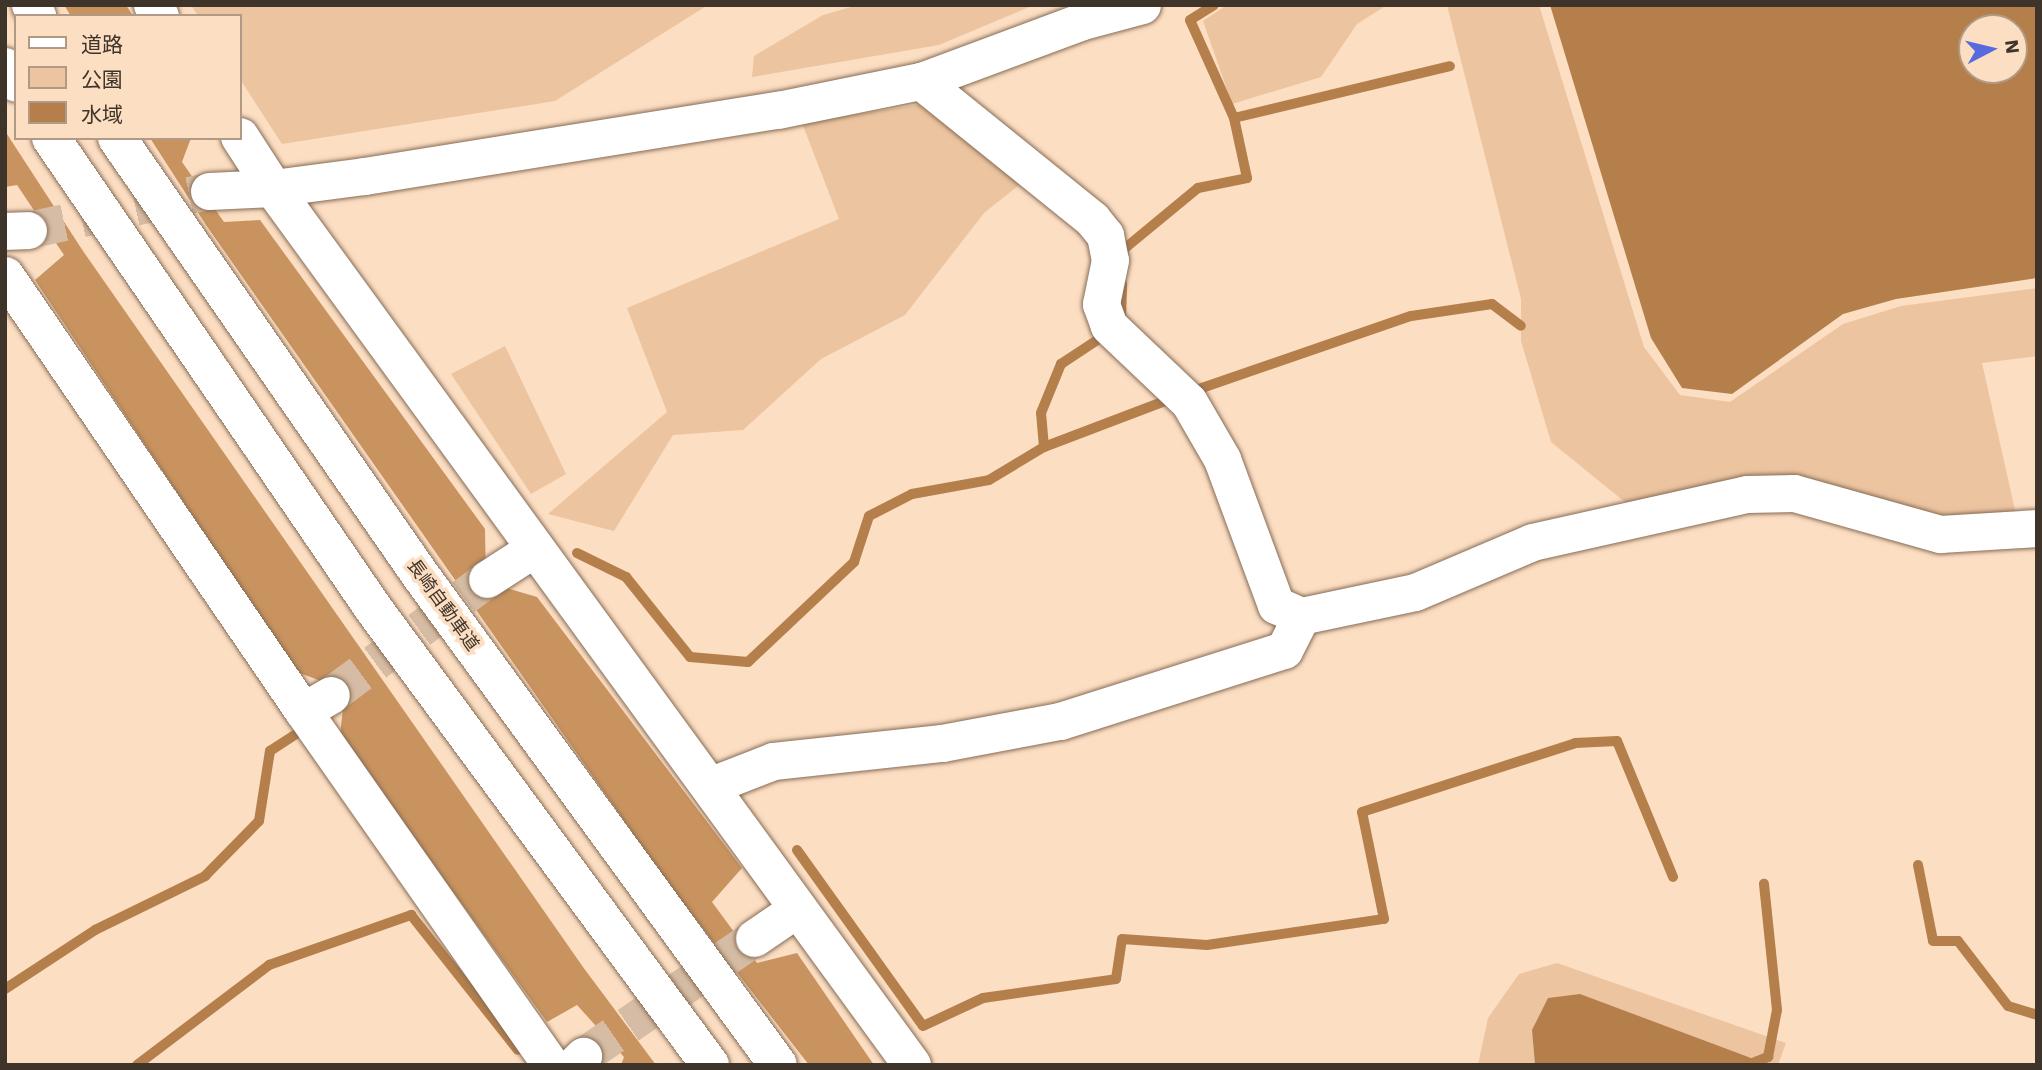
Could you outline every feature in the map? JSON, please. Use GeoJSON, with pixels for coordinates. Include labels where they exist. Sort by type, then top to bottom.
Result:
{"type":"FeatureCollection","features":[{"type":"Feature","properties":{"kind":"main road"},"geometry":{"type":"LineString","coordinates":[[52,140],[373,608],[710,1065]]}},
{"type":"Feature","properties":{"kind":"main road","name":"長崎自動車道"},"geometry":{"type":"LineString","coordinates":[[118,140],[422,576],[778,1065]]}},
{"type":"Feature","properties":{"kind":"main road"},"geometry":{"type":"LineString","coordinates":[[242,140],[273,188],[912,1065]]}},
{"type":"Feature","properties":{"kind":"street"},"geometry":{"type":"LineString","coordinates":[[209,191],[273,188],[778,110],[921,80],[1082,21],[1142,5]]}},
{"type":"Feature","properties":{"kind":"street"},"geometry":{"type":"LineString","coordinates":[[921,80],[1092,219],[1105,235],[1110,260],[1101,304],[1116,334],[1189,402],[1222,459],[1276,605],[1301,616],[1415,592],[1532,542],[1748,494],[1794,493],[1940,534],[2037,528]]}},
{"type":"Feature","properties":{"kind":"street"},"geometry":{"type":"LineString","coordinates":[[5,275],[317,703],[570,1062]]}},
{"type":"Feature","properties":{"kind":"street"},"geometry":{"type":"LineString","coordinates":[[487,579],[535,548]]}},
{"type":"Feature","properties":{"kind":"street"},"geometry":{"type":"LineString","coordinates":[[709,786],[774,761],[942,743],[1060,720],[1284,650],[1301,616]]}},
{"type":"Feature","properties":{"kind":"street"},"geometry":{"type":"LineString","coordinates":[[754,939],[798,908]]}},
{"type":"Feature","properties":{"kind":"green space"},"geometry":{"type":"Polygon","coordinates":[[[191,5],[708,5],[555,101],[282,144],[242,82],[242,14],[197,14],[191,5]]]}},
{"type":"Feature","properties":{"kind":"green space"},"geometry":{"type":"Polygon","coordinates":[[[858,5],[1034,5],[939,45],[752,77],[754,56],[823,15],[858,5]]]}},
{"type":"Feature","properties":{"kind":"green space"},"geometry":{"type":"Polygon","coordinates":[[[1227,5],[1387,5],[1357,24],[1321,77],[1232,104],[1203,21],[1227,5]]]}},
{"type":"Feature","properties":{"kind":"green space"},"geometry":{"type":"Polygon","coordinates":[[[1447,5],[1539,5],[1644,347],[1680,395],[1730,402],[1843,324],[1901,306],[2037,288],[2037,356],[1982,363],[2017,519],[1937,525],[1779,478],[1636,511],[1551,442],[1521,341],[1521,299],[1447,5]]]}},
{"type":"Feature","properties":{"kind":"green space"},"geometry":{"type":"Polygon","coordinates":[[[923,104],[1023,182],[984,213],[905,315],[821,359],[743,430],[673,435],[614,531],[548,514],[667,412],[627,308],[839,219],[802,123],[923,104]]]}},
{"type":"Feature","properties":{"kind":"green space"},"geometry":{"type":"Polygon","coordinates":[[[505,346],[566,474],[531,494],[451,374],[505,346]]]}},
{"type":"Feature","properties":{"kind":"green space"},"geometry":{"type":"Polygon","coordinates":[[[1557,963],[1786,1043],[1778,1065],[1750,1065],[1751,1058],[1532,1030],[1535,1065],[1478,1065],[1488,1018],[1519,974],[1557,963]]]}},
{"type":"Feature","properties":{"kind":"shaded area"},"geometry":{"type":"Polygon","coordinates":[[[64,5],[126,5],[132,14],[70,14],[64,5]]]}},
{"type":"Feature","properties":{"kind":"shaded area"},"geometry":{"type":"Polygon","coordinates":[[[5,131],[83,251],[583,967],[656,1065],[621,1065],[624,1057],[577,1005],[547,1022],[340,735],[345,690],[297,672],[35,280],[64,255],[17,185],[5,187],[5,131]]]}},
{"type":"Feature","properties":{"kind":"shaded area"},"geometry":{"type":"Polygon","coordinates":[[[151,140],[190,140],[182,162],[224,222],[260,220],[485,529],[486,582],[537,597],[742,868],[712,902],[757,963],[797,953],[874,1065],[809,1065],[672,889],[206,225],[151,140]]]}},
{"type":"Feature","properties":{"kind":"water"},"geometry":{"type":"Polygon","coordinates":[[[1550,5],[2037,5],[2037,278],[1896,299],[1843,314],[1732,394],[1682,388],[1651,338],[1550,5]]]}},
{"type":"Feature","properties":{"kind":"water"},"geometry":{"type":"Polygon","coordinates":[[[1580,994],[1751,1058],[1750,1065],[1535,1065],[1532,1030],[1548,998],[1580,994]]]}},
{"type":"Feature","properties":{"kind":"waterway"},"geometry":{"type":"LineString","coordinates":[[1123,258],[1124,249],[1198,188],[1247,178],[1234,118],[1190,20],[1214,5]]}},
{"type":"Feature","properties":{"kind":"waterway"},"geometry":{"type":"LineString","coordinates":[[1234,118],[1450,66]]}},
{"type":"Feature","properties":{"kind":"waterway"},"geometry":{"type":"LineString","coordinates":[[1121,317],[1122,284]]}},
{"type":"Feature","properties":{"kind":"waterway"},"geometry":{"type":"LineString","coordinates":[[1196,390],[1411,316],[1492,304],[1521,326]]}},
{"type":"Feature","properties":{"kind":"waterway"},"geometry":{"type":"LineString","coordinates":[[1044,447],[1041,413],[1061,364],[1108,333]]}},
{"type":"Feature","properties":{"kind":"waterway"},"geometry":{"type":"LineString","coordinates":[[577,553],[626,577],[690,657],[748,662],[854,562],[869,516],[912,494],[989,480],[1044,447],[1168,400]]}},
{"type":"Feature","properties":{"kind":"waterway"},"geometry":{"type":"LineString","coordinates":[[5,989],[95,930],[205,876],[259,821],[270,751],[295,735]]}},
{"type":"Feature","properties":{"kind":"waterway"},"geometry":{"type":"LineString","coordinates":[[797,850],[923,1026],[983,998],[1116,979],[1122,939],[1207,945],[1384,919],[1362,812],[1575,743],[1617,741],[1673,877]]}},
{"type":"Feature","properties":{"kind":"waterway"},"geometry":{"type":"LineString","coordinates":[[1918,865],[1933,941],[1958,941],[2008,1006],[2037,1015]]}},
{"type":"Feature","properties":{"kind":"waterway"},"geometry":{"type":"LineString","coordinates":[[1748,1065],[1768,1057],[1777,1010],[1764,884]]}},
{"type":"Feature","properties":{"kind":"waterway"},"geometry":{"type":"LineString","coordinates":[[137,1065],[269,965],[411,915],[518,1050]]}},
{"type":"Feature","properties":{"kind":"tunnel"},"geometry":{"type":"LineString","coordinates":[[28,230],[209,191]]}},
{"type":"Feature","properties":{"kind":"tunnel"},"geometry":{"type":"LineString","coordinates":[[331,695],[487,579]]}},
{"type":"Feature","properties":{"kind":"tunnel"},"geometry":{"type":"LineString","coordinates":[[583,1056],[754,938]]}}]}
